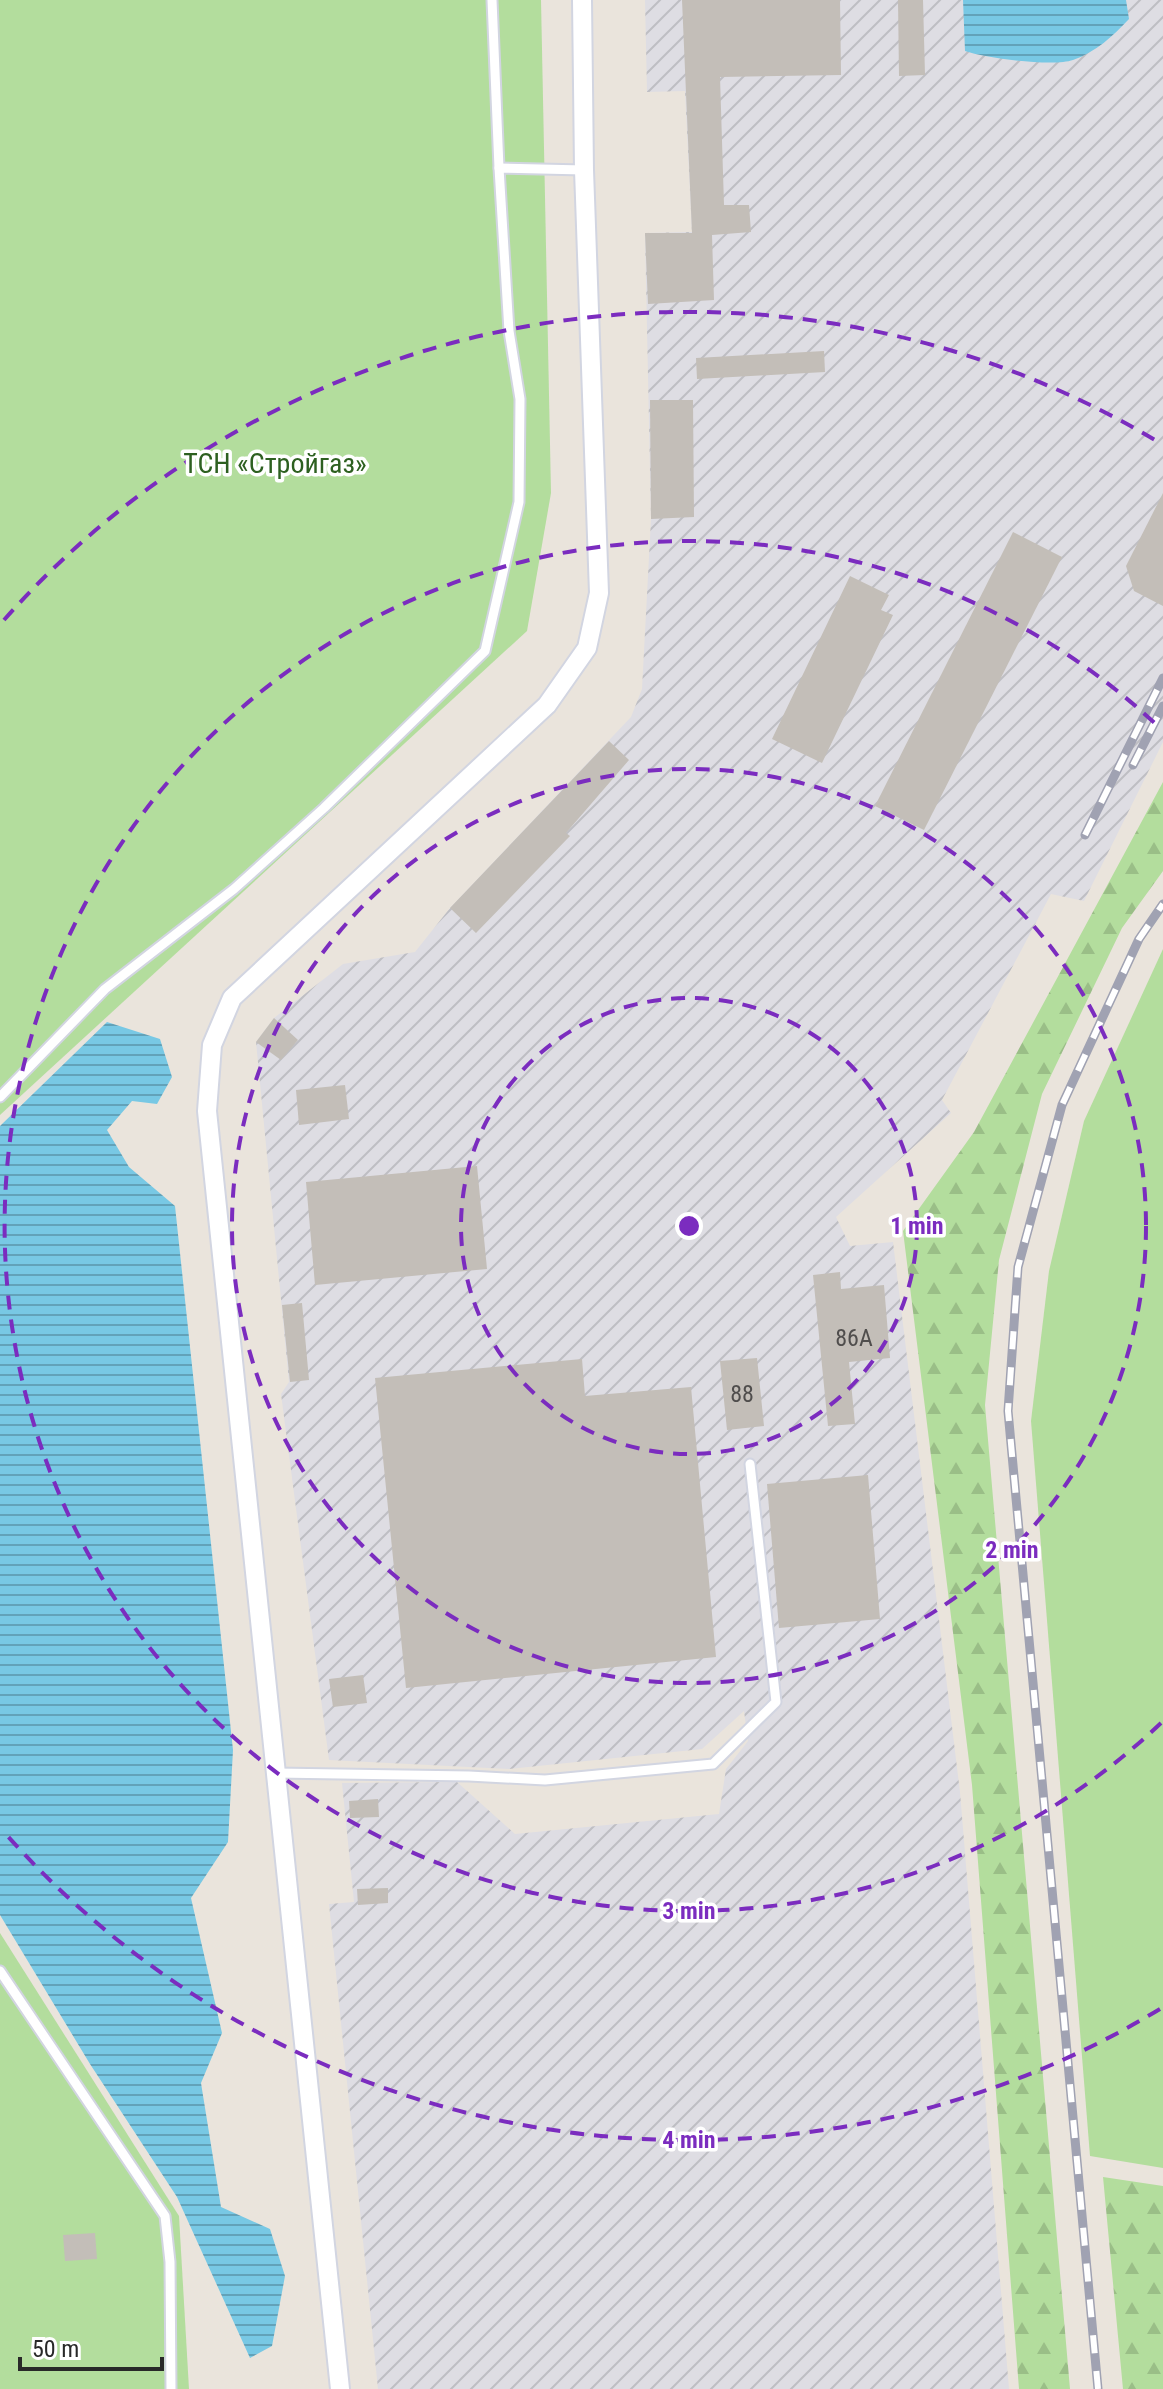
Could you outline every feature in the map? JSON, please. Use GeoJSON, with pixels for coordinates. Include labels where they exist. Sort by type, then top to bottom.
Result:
{"type":"FeatureCollection","features":[{"type":"Feature","properties":{"kind":"street"},"geometry":{"type":"LineString","coordinates":[[340,2389],[207,1111],[212,1045],[232,998],[547,705],[587,648],[599,593],[584,170],[582,0]]}},
{"type":"Feature","properties":{"kind":"lane"},"geometry":{"type":"LineString","coordinates":[[0,1097],[105,989],[234,889],[324,808],[485,651],[519,502],[520,399],[509,331],[492,0]]}},
{"type":"Feature","properties":{"kind":"lane"},"geometry":{"type":"LineString","coordinates":[[499,168],[584,170]]}},
{"type":"Feature","properties":{"kind":"lane"},"geometry":{"type":"LineString","coordinates":[[276,1773],[545,1780],[713,1764],[776,1702],[750,1464]]}},
{"type":"Feature","properties":{"kind":"lane"},"geometry":{"type":"LineString","coordinates":[[0,1971],[165,2216],[170,2262],[171,2389]]}},
{"type":"Feature","properties":{"kind":"shaded area"},"geometry":{"type":"Polygon","coordinates":[[[645,0],[1163,0],[1163,742],[1084,901],[1051,894],[942,1100],[951,1113],[836,1217],[850,1246],[893,1242],[960,1792],[1009,2389],[378,2389],[329,1904],[354,1902],[342,1783],[457,1782],[515,1834],[719,1814],[726,1769],[748,1741],[744,1711],[702,1749],[509,1769],[329,1760],[281,1394],[289,1382],[256,1042],[274,1018],[343,964],[415,952],[450,908],[631,717],[642,689],[651,519],[645,233],[692,232],[685,91],[647,92],[645,0]]]}},
{"type":"Feature","properties":{"kind":"green space","name":"ТСН «Стройгаз»"},"geometry":{"type":"Polygon","coordinates":[[[0,0],[541,0],[551,493],[527,631],[0,1115],[0,0]]]}},
{"type":"Feature","properties":{"kind":"green space"},"geometry":{"type":"Polygon","coordinates":[[[1163,782],[1163,871],[1122,928],[1042,1094],[999,1260],[985,1405],[1070,2389],[1019,2389],[972,1785],[903,1231],[974,1132],[1163,782]]]}},
{"type":"Feature","properties":{"kind":"green space"},"geometry":{"type":"Polygon","coordinates":[[[1163,949],[1163,2168],[1090,2156],[1031,1421],[1049,1271],[1084,1121],[1163,949]]]}},
{"type":"Feature","properties":{"kind":"green space"},"geometry":{"type":"Polygon","coordinates":[[[0,1933],[179,2216],[189,2389],[0,2389],[0,1933]]]}},
{"type":"Feature","properties":{"kind":"green space"},"geometry":{"type":"Polygon","coordinates":[[[1103,2177],[1163,2186],[1163,2389],[1123,2389],[1103,2177]]]}},
{"type":"Feature","properties":{"kind":"water"},"geometry":{"type":"Polygon","coordinates":[[[963,0],[1126,0],[1129,19],[1104,43],[1073,60],[1050,63],[1019,61],[965,51],[963,0]]]}},
{"type":"Feature","properties":{"kind":"water"},"geometry":{"type":"Polygon","coordinates":[[[107,1022],[160,1039],[172,1077],[157,1104],[132,1101],[107,1130],[129,1167],[175,1206],[233,1750],[228,1842],[191,1898],[222,2033],[201,2083],[221,2207],[270,2229],[285,2276],[272,2346],[250,2358],[177,2197],[90,2064],[0,1915],[0,1126],[107,1022]]]}},
{"type":"Feature","properties":{"kind":"building"},"geometry":{"type":"Polygon","coordinates":[[[682,0],[840,0],[841,75],[720,77],[724,205],[749,205],[751,232],[712,235],[714,300],[648,304],[645,233],[692,233],[682,0]]]}},
{"type":"Feature","properties":{"kind":"building"},"geometry":{"type":"Polygon","coordinates":[[[898,0],[923,0],[925,75],[899,76],[898,0]]]}},
{"type":"Feature","properties":{"kind":"building"},"geometry":{"type":"Polygon","coordinates":[[[824,351],[825,372],[697,379],[696,358],[824,351]]]}},
{"type":"Feature","properties":{"kind":"building"},"geometry":{"type":"Polygon","coordinates":[[[650,400],[693,400],[694,517],[651,519],[650,400]]]}},
{"type":"Feature","properties":{"kind":"building"},"geometry":{"type":"Polygon","coordinates":[[[1163,493],[1163,606],[1134,591],[1126,566],[1163,493]]]}},
{"type":"Feature","properties":{"kind":"building"},"geometry":{"type":"Polygon","coordinates":[[[1013,532],[1062,557],[924,830],[875,806],[1013,532]]]}},
{"type":"Feature","properties":{"kind":"building"},"geometry":{"type":"Polygon","coordinates":[[[850,576],[889,595],[881,610],[893,615],[822,763],[772,739],[850,576]]]}},
{"type":"Feature","properties":{"kind":"building"},"geometry":{"type":"Polygon","coordinates":[[[609,741],[629,760],[566,833],[570,836],[476,933],[450,908],[609,741]]]}},
{"type":"Feature","properties":{"kind":"building"},"geometry":{"type":"Polygon","coordinates":[[[274,1018],[298,1040],[281,1060],[256,1042],[274,1018]]]}},
{"type":"Feature","properties":{"kind":"building"},"geometry":{"type":"Polygon","coordinates":[[[345,1085],[349,1119],[299,1125],[296,1090],[345,1085]]]}},
{"type":"Feature","properties":{"kind":"building"},"geometry":{"type":"Polygon","coordinates":[[[477,1166],[487,1269],[315,1285],[306,1182],[477,1166]]]}},
{"type":"Feature","properties":{"kind":"building"},"geometry":{"type":"Polygon","coordinates":[[[840,1272],[841,1289],[884,1285],[890,1358],[849,1362],[855,1424],[828,1426],[813,1275],[840,1272]]]}},
{"type":"Feature","properties":{"kind":"building"},"geometry":{"type":"Polygon","coordinates":[[[302,1303],[309,1380],[290,1382],[282,1305],[302,1303]]]}},
{"type":"Feature","properties":{"kind":"building"},"geometry":{"type":"Polygon","coordinates":[[[757,1358],[764,1426],[727,1430],[720,1361],[757,1358]]]}},
{"type":"Feature","properties":{"kind":"building"},"geometry":{"type":"Polygon","coordinates":[[[582,1359],[585,1396],[691,1387],[716,1657],[406,1688],[375,1378],[582,1359]]]}},
{"type":"Feature","properties":{"kind":"building"},"geometry":{"type":"Polygon","coordinates":[[[868,1475],[880,1619],[779,1628],[767,1484],[868,1475]]]}},
{"type":"Feature","properties":{"kind":"building"},"geometry":{"type":"Polygon","coordinates":[[[363,1675],[367,1703],[333,1707],[329,1679],[363,1675]]]}},
{"type":"Feature","properties":{"kind":"building"},"geometry":{"type":"Polygon","coordinates":[[[378,1799],[379,1817],[350,1818],[349,1801],[378,1799]]]}},
{"type":"Feature","properties":{"kind":"building"},"geometry":{"type":"Polygon","coordinates":[[[388,1888],[388,1903],[358,1905],[357,1889],[388,1888]]]}},
{"type":"Feature","properties":{"kind":"building"},"geometry":{"type":"Polygon","coordinates":[[[95,2233],[97,2259],[65,2261],[63,2235],[95,2233]]]}},
{"type":"Feature","properties":{"kind":"railway"},"geometry":{"type":"LineString","coordinates":[[1085,835],[1163,678]]}},
{"type":"Feature","properties":{"kind":"railway"},"geometry":{"type":"LineString","coordinates":[[1133,765],[1163,706]]}},
{"type":"Feature","properties":{"kind":"railway"},"geometry":{"type":"LineString","coordinates":[[1098,2389],[1008,1411],[1018,1267],[1062,1105],[1139,939],[1163,904]]}}]}
